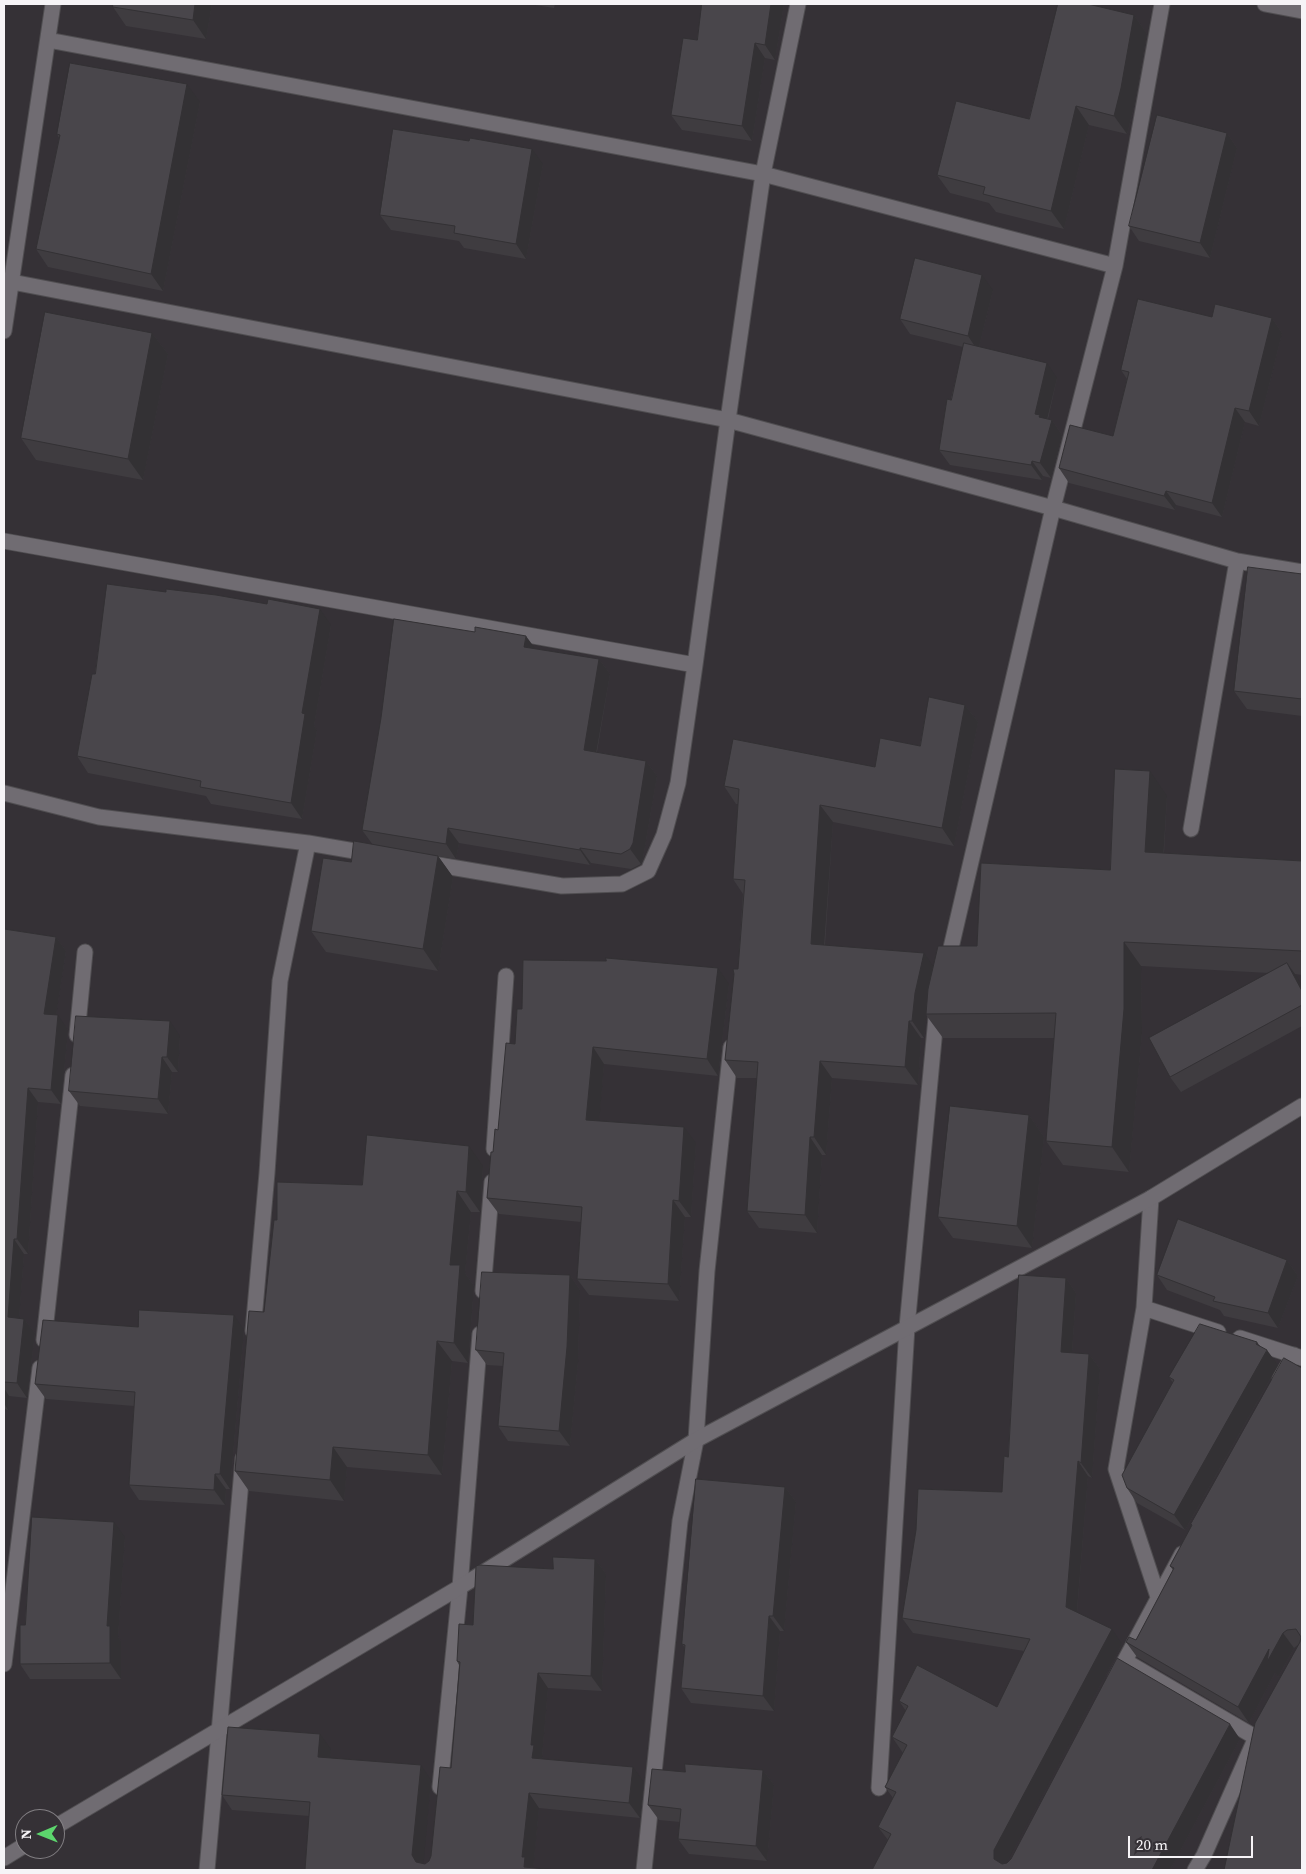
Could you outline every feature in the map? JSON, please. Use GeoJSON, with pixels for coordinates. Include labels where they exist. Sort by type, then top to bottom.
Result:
{"type":"FeatureCollection","features":[{"type":"Feature","properties":{"kind":"street"},"geometry":{"type":"LineString","coordinates":[[4,331],[53,4]]}},
{"type":"Feature","properties":{"kind":"street"},"geometry":{"type":"LineString","coordinates":[[412,860],[562,886],[622,884],[648,871],[664,835],[678,783],[763,174],[798,4]]}},
{"type":"Feature","properties":{"kind":"street"},"geometry":{"type":"LineString","coordinates":[[879,1788],[907,1328],[936,1012],[1053,508],[1115,266],[1162,4]]}},
{"type":"Feature","properties":{"kind":"street"},"geometry":{"type":"LineString","coordinates":[[1265,4],[1302,10]]}},
{"type":"Feature","properties":{"kind":"street"},"geometry":{"type":"LineString","coordinates":[[48,40],[763,174],[1115,266]]}},
{"type":"Feature","properties":{"kind":"street"},"geometry":{"type":"LineString","coordinates":[[12,282],[728,420],[1053,508],[1237,562],[1302,572]]}},
{"type":"Feature","properties":{"kind":"street"},"geometry":{"type":"LineString","coordinates":[[4,541],[695,664]]}},
{"type":"Feature","properties":{"kind":"street"},"geometry":{"type":"LineString","coordinates":[[1191,829],[1237,562]]}},
{"type":"Feature","properties":{"kind":"street"},"geometry":{"type":"LineString","coordinates":[[4,793],[99,817],[308,843],[385,856]]}},
{"type":"Feature","properties":{"kind":"street"},"geometry":{"type":"LineString","coordinates":[[252,1342],[268,1164],[280,981],[308,843]]}},
{"type":"Feature","properties":{"kind":"street"},"geometry":{"type":"LineString","coordinates":[[4,1664],[66,1152],[85,952]]}},
{"type":"Feature","properties":{"kind":"street"},"geometry":{"type":"LineString","coordinates":[[482,1301],[506,976]]}},
{"type":"Feature","properties":{"kind":"street"},"geometry":{"type":"LineString","coordinates":[[644,1870],[680,1521],[696,1440],[707,1270],[733,1029]]}},
{"type":"Feature","properties":{"kind":"street"},"geometry":{"type":"LineString","coordinates":[[65,1822],[460,1587],[696,1440],[1151,1198],[1302,1106]]}},
{"type":"Feature","properties":{"kind":"street"},"geometry":{"type":"LineString","coordinates":[[1151,1198],[1144,1308],[1116,1469],[1158,1597]]}},
{"type":"Feature","properties":{"kind":"street"},"geometry":{"type":"LineString","coordinates":[[1144,1308],[1298,1357],[1274,1390]]}},
{"type":"Feature","properties":{"kind":"street"},"geometry":{"type":"LineString","coordinates":[[439,1802],[460,1587],[481,1321]]}},
{"type":"Feature","properties":{"kind":"street"},"geometry":{"type":"LineString","coordinates":[[207,1870],[244,1442]]}},
{"type":"Feature","properties":{"kind":"street"},"geometry":{"type":"LineString","coordinates":[[1106,1696],[1187,1546]]}},
{"type":"Feature","properties":{"kind":"street"},"geometry":{"type":"LineString","coordinates":[[1125,1661],[1256,1737]]}},
{"type":"Feature","properties":{"kind":"street"},"geometry":{"type":"LineString","coordinates":[[1195,1870],[1203,1863],[1265,1720]]}},
{"type":"Feature","properties":{"kind":"street"},"geometry":{"type":"LineString","coordinates":[[4,1858],[15,1851]]}},
{"type":"Feature","properties":{"kind":"building"},"geometry":{"type":"Polygon","coordinates":[[[113,4],[195,4],[193,20],[113,7],[113,4]]]}},
{"type":"Feature","properties":{"kind":"building"},"geometry":{"type":"Polygon","coordinates":[[[702,4],[771,4],[765,45],[755,43],[742,126],[671,115],[683,38],[697,40],[702,4]]]}},
{"type":"Feature","properties":{"kind":"building"},"geometry":{"type":"Polygon","coordinates":[[[1058,4],[1088,4],[1134,15],[1114,116],[1076,106],[1051,211],[983,194],[985,187],[937,175],[956,101],[1029,119],[1058,4]]]}},
{"type":"Feature","properties":{"kind":"building"},"geometry":{"type":"Polygon","coordinates":[[[70,63],[187,84],[151,274],[36,249],[60,135],[57,134],[70,63]]]}},
{"type":"Feature","properties":{"kind":"building"},"geometry":{"type":"Polygon","coordinates":[[[1157,115],[1227,133],[1200,243],[1129,226],[1157,115]]]}},
{"type":"Feature","properties":{"kind":"building"},"geometry":{"type":"Polygon","coordinates":[[[393,129],[469,141],[470,138],[532,149],[516,244],[454,233],[455,226],[380,215],[393,129]]]}},
{"type":"Feature","properties":{"kind":"building"},"geometry":{"type":"Polygon","coordinates":[[[915,258],[982,275],[968,336],[900,319],[915,258]]]}},
{"type":"Feature","properties":{"kind":"building"},"geometry":{"type":"Polygon","coordinates":[[[1138,299],[1212,317],[1215,304],[1272,318],[1249,411],[1235,408],[1212,503],[1166,491],[1164,496],[1059,468],[1070,425],[1113,436],[1129,372],[1121,370],[1138,299]]]}},
{"type":"Feature","properties":{"kind":"building"},"geometry":{"type":"Polygon","coordinates":[[[45,312],[152,333],[128,459],[21,438],[45,312]]]}},
{"type":"Feature","properties":{"kind":"building"},"geometry":{"type":"Polygon","coordinates":[[[964,343],[1047,363],[1035,414],[1052,420],[1040,463],[1032,461],[1031,465],[939,450],[947,399],[951,400],[964,343]]]}},
{"type":"Feature","properties":{"kind":"building"},"geometry":{"type":"Polygon","coordinates":[[[1248,567],[1302,574],[1302,699],[1234,691],[1248,567]]]}},
{"type":"Feature","properties":{"kind":"building"},"geometry":{"type":"Polygon","coordinates":[[[107,584],[166,592],[166,589],[216,595],[267,604],[268,599],[320,609],[302,713],[305,714],[291,803],[200,787],[201,781],[77,756],[92,674],[95,674],[107,584]]]}},
{"type":"Feature","properties":{"kind":"building"},"geometry":{"type":"Polygon","coordinates":[[[394,619],[475,632],[475,627],[526,636],[524,647],[599,659],[584,750],[646,761],[633,843],[630,849],[621,854],[580,848],[580,850],[448,828],[446,844],[362,830],[381,718],[394,619]]]}},
{"type":"Feature","properties":{"kind":"building"},"geometry":{"type":"Polygon","coordinates":[[[929,697],[965,705],[942,828],[820,805],[811,944],[924,953],[915,993],[912,1021],[909,1021],[905,1067],[820,1061],[814,1137],[810,1137],[805,1215],[747,1211],[758,1062],[725,1060],[733,969],[738,969],[745,880],[733,879],[739,789],[724,786],[733,739],[875,767],[880,738],[920,746],[929,697]]]}},
{"type":"Feature","properties":{"kind":"building"},"geometry":{"type":"Polygon","coordinates":[[[1115,769],[1150,771],[1145,852],[1302,861],[1302,951],[1124,942],[1124,1009],[1112,1147],[1046,1141],[1056,1013],[926,1014],[928,989],[938,946],[977,946],[981,863],[1110,870],[1115,769]]]}},
{"type":"Feature","properties":{"kind":"building"},"geometry":{"type":"Polygon","coordinates":[[[354,841],[438,856],[423,949],[311,931],[323,858],[351,862],[354,841]]]}},
{"type":"Feature","properties":{"kind":"building"},"geometry":{"type":"Polygon","coordinates":[[[4,929],[56,937],[44,1014],[58,1015],[51,1090],[28,1088],[17,1239],[14,1239],[8,1317],[24,1319],[17,1383],[4,1382],[4,929]]]}},
{"type":"Feature","properties":{"kind":"building"},"geometry":{"type":"Polygon","coordinates":[[[606,958],[718,968],[707,1059],[593,1047],[586,1120],[684,1127],[679,1201],[673,1200],[668,1284],[577,1279],[582,1207],[487,1198],[491,1152],[493,1152],[495,1129],[498,1130],[506,1043],[515,1044],[517,1009],[522,1009],[523,960],[606,961],[606,958]]]}},
{"type":"Feature","properties":{"kind":"building"},"geometry":{"type":"Polygon","coordinates":[[[1287,963],[1302,991],[1302,1005],[1170,1077],[1149,1038],[1287,963]]]}},
{"type":"Feature","properties":{"kind":"building"},"geometry":{"type":"Polygon","coordinates":[[[76,1016],[170,1021],[167,1057],[162,1057],[158,1099],[69,1091],[76,1016]]]}},
{"type":"Feature","properties":{"kind":"building"},"geometry":{"type":"Polygon","coordinates":[[[950,1106],[1029,1115],[1017,1226],[938,1217],[950,1106]]]}},
{"type":"Feature","properties":{"kind":"building"},"geometry":{"type":"Polygon","coordinates":[[[367,1135],[469,1146],[466,1192],[457,1191],[450,1265],[460,1265],[454,1343],[437,1341],[428,1455],[333,1447],[330,1480],[235,1471],[249,1311],[264,1312],[274,1220],[277,1220],[277,1182],[362,1185],[367,1135]]]}},
{"type":"Feature","properties":{"kind":"building"},"geometry":{"type":"Polygon","coordinates":[[[1178,1219],[1287,1260],[1268,1313],[1213,1301],[1215,1297],[1157,1275],[1178,1219]]]}},
{"type":"Feature","properties":{"kind":"building"},"geometry":{"type":"Polygon","coordinates":[[[482,1272],[570,1275],[567,1347],[559,1431],[498,1426],[504,1353],[476,1350],[482,1272]]]}},
{"type":"Feature","properties":{"kind":"building"},"geometry":{"type":"Polygon","coordinates":[[[1019,1275],[1066,1278],[1061,1352],[1089,1354],[1081,1463],[1078,1461],[1066,1607],[1112,1629],[994,1850],[994,1859],[1002,1864],[1007,1863],[1011,1859],[1117,1658],[1230,1724],[1152,1870],[872,1870],[891,1834],[878,1827],[896,1792],[885,1787],[907,1745],[892,1737],[908,1706],[899,1701],[917,1665],[997,1707],[1030,1639],[902,1618],[916,1530],[918,1489],[1002,1492],[1004,1456],[1008,1457],[1019,1275]]]}},
{"type":"Feature","properties":{"kind":"building"},"geometry":{"type":"Polygon","coordinates":[[[139,1310],[234,1315],[220,1474],[215,1474],[214,1490],[129,1485],[135,1392],[35,1384],[43,1320],[138,1327],[139,1310]]]}},
{"type":"Feature","properties":{"kind":"building"},"geometry":{"type":"Polygon","coordinates":[[[1200,1324],[1257,1342],[1256,1344],[1267,1350],[1174,1515],[1127,1488],[1122,1475],[1174,1380],[1169,1377],[1200,1324]]]}},
{"type":"Feature","properties":{"kind":"building"},"geometry":{"type":"Polygon","coordinates":[[[1284,1358],[1302,1368],[1302,1870],[1224,1870],[1255,1723],[1301,1637],[1296,1629],[1287,1630],[1283,1633],[1267,1662],[1269,1649],[1238,1707],[1126,1642],[1129,1637],[1136,1640],[1174,1568],[1170,1566],[1191,1524],[1284,1358]]]}},
{"type":"Feature","properties":{"kind":"building"},"geometry":{"type":"Polygon","coordinates":[[[696,1479],[785,1487],[773,1616],[769,1616],[763,1696],[681,1688],[685,1645],[682,1644],[696,1479]]]}},
{"type":"Feature","properties":{"kind":"building"},"geometry":{"type":"Polygon","coordinates":[[[32,1517],[114,1522],[107,1626],[110,1626],[110,1663],[20,1664],[20,1625],[25,1625],[32,1517]]]}},
{"type":"Feature","properties":{"kind":"building"},"geometry":{"type":"Polygon","coordinates":[[[553,1557],[595,1559],[591,1676],[538,1673],[531,1745],[534,1745],[532,1758],[633,1767],[629,1803],[529,1793],[522,1857],[525,1857],[524,1867],[557,1870],[305,1870],[310,1802],[222,1795],[228,1727],[320,1734],[318,1757],[421,1765],[412,1855],[416,1862],[425,1864],[431,1856],[440,1767],[451,1768],[460,1662],[457,1661],[459,1624],[473,1625],[476,1566],[553,1569],[553,1557]]]}},
{"type":"Feature","properties":{"kind":"building"},"geometry":{"type":"Polygon","coordinates":[[[685,1764],[763,1770],[756,1846],[678,1839],[681,1809],[648,1805],[652,1769],[685,1772],[685,1764]]]}}]}
